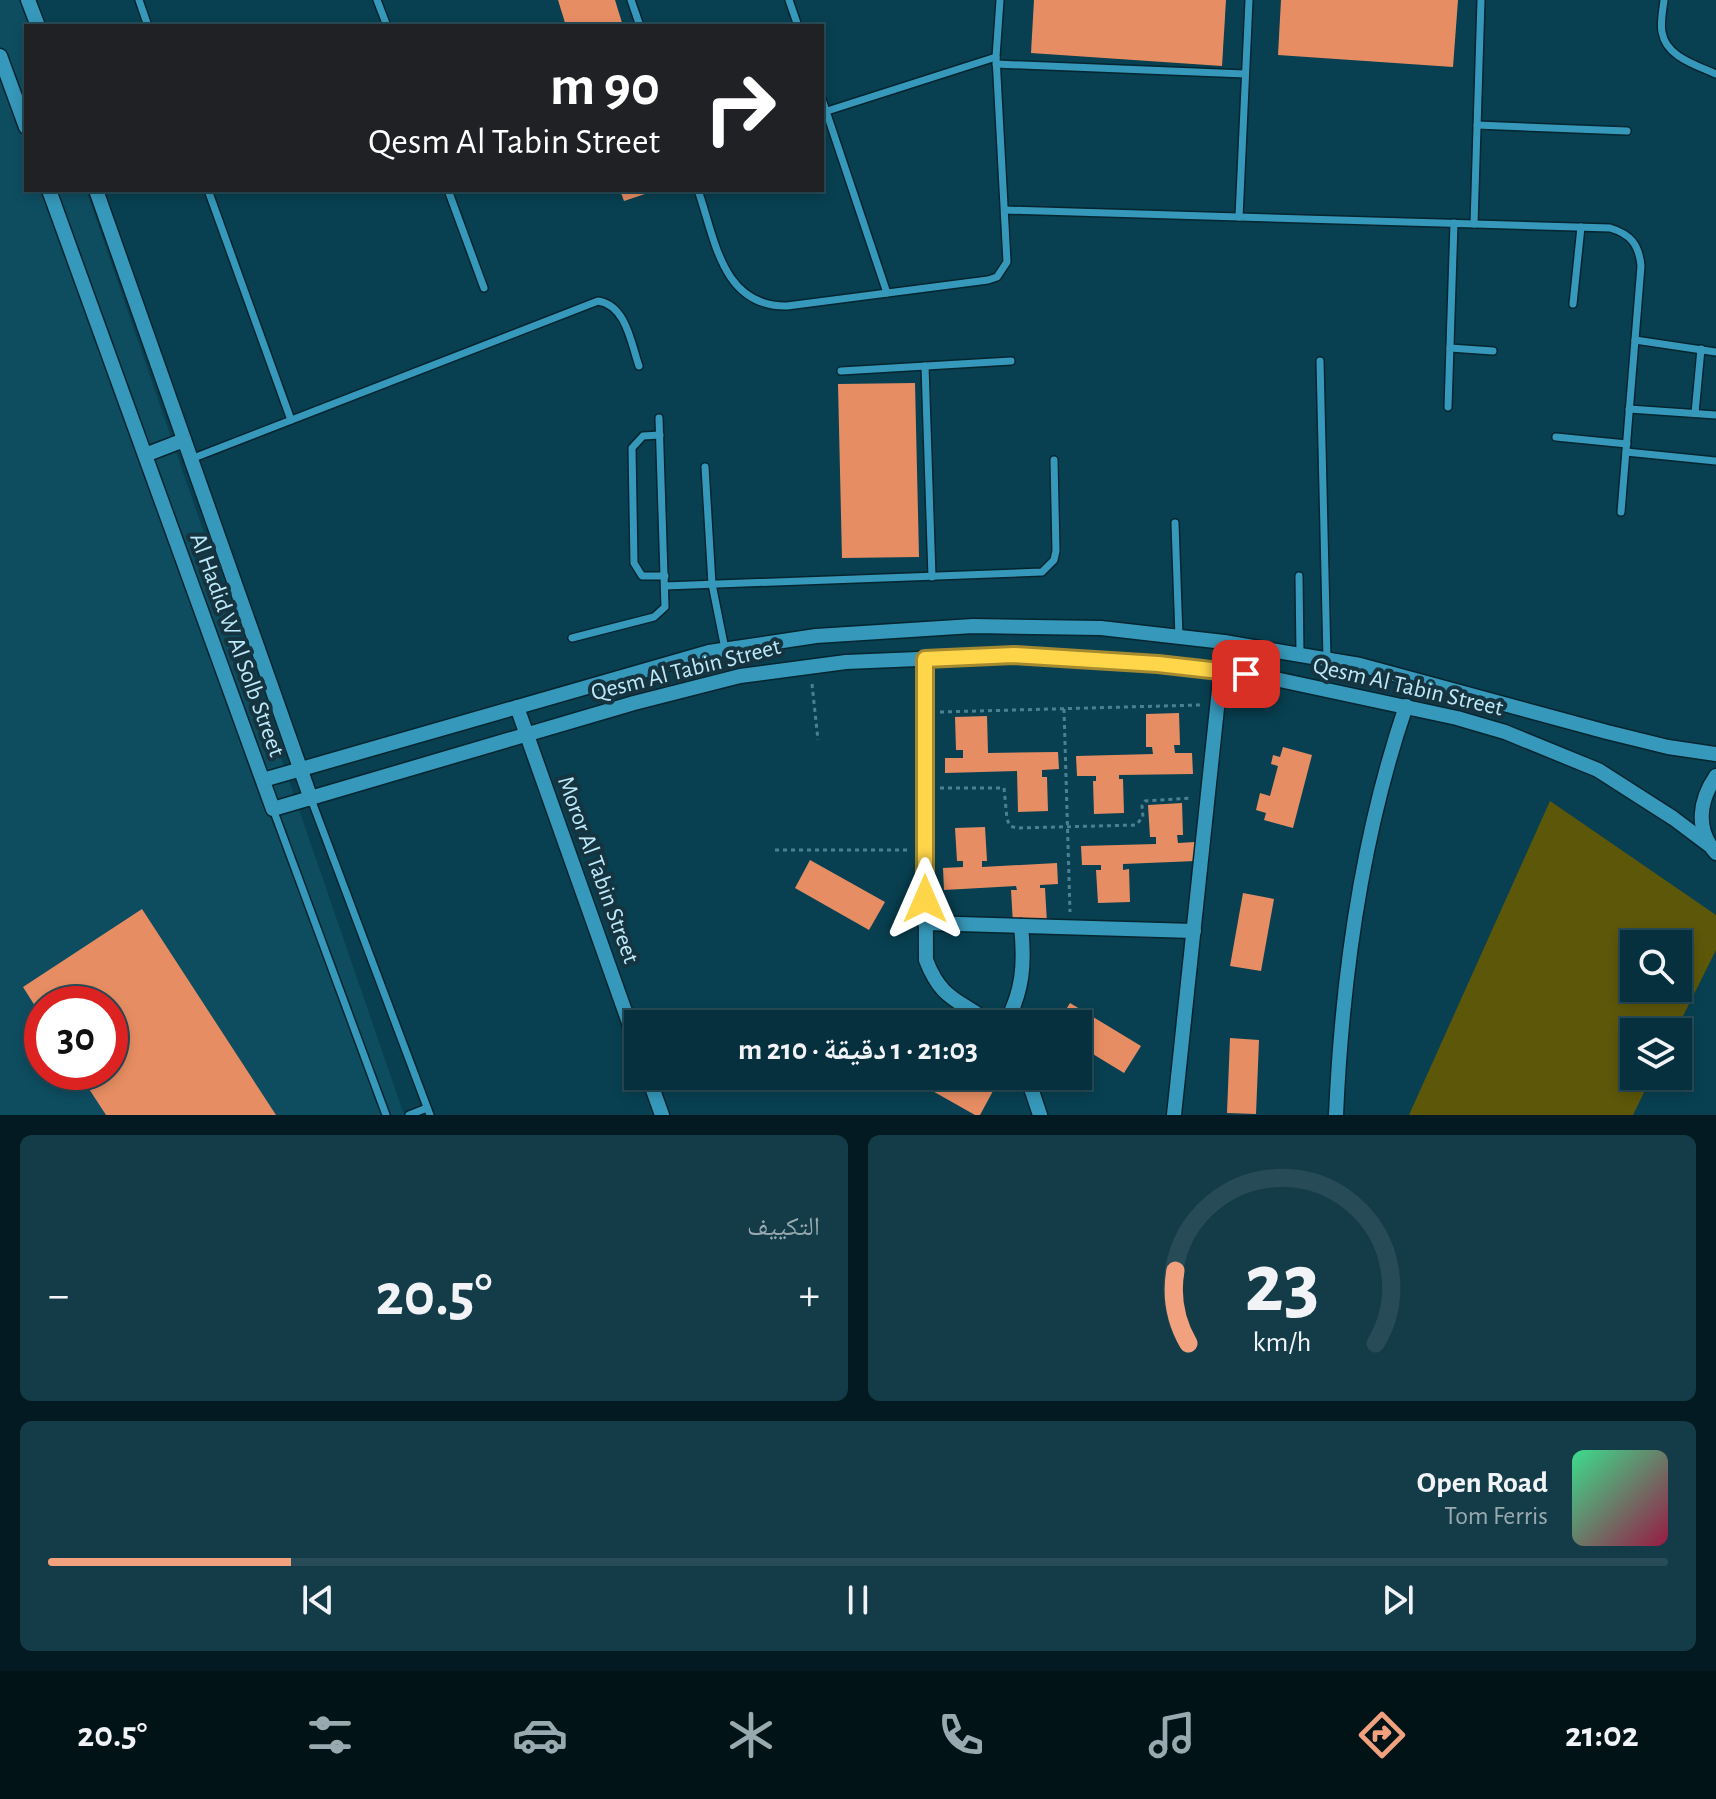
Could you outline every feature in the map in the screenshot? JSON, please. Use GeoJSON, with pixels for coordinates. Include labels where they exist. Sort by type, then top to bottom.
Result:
{"type":"FeatureCollection","features":[{"type":"Feature","properties":{"kind":"street"},"geometry":{"type":"LineString","coordinates":[[28,0],[37,24]]}},
{"type":"Feature","properties":{"kind":"street"},"geometry":{"type":"LineString","coordinates":[[0,56],[24,122]]}},
{"type":"Feature","properties":{"kind":"street","name":"Al Hadid W Al Solb Street"},"geometry":{"type":"LineString","coordinates":[[50,192],[273,809]]}},
{"type":"Feature","properties":{"kind":"street","name":"Al Hadid W Al Solb Street"},"geometry":{"type":"LineString","coordinates":[[97,192],[311,799]]}},
{"type":"Feature","properties":{"kind":"street"},"geometry":{"type":"LineString","coordinates":[[145,455],[184,440]]}},
{"type":"Feature","properties":{"kind":"street","name":"Qesm Al Tabin Street"},"geometry":{"type":"LineString","coordinates":[[263,780],[725,649],[816,636],[973,626],[1101,628],[1224,642],[1327,659],[1415,678],[1668,747],[1716,754]]}},
{"type":"Feature","properties":{"kind":"street"},"geometry":{"type":"LineString","coordinates":[[1174,1115],[1224,642]]}},
{"type":"Feature","properties":{"kind":"street","name":"Qesm Al Tabin Street"},"geometry":{"type":"LineString","coordinates":[[273,809],[706,683],[810,665],[1014,655],[1158,664],[1271,678],[1406,706],[1505,732],[1598,770],[1673,818],[1713,849]]}},
{"type":"Feature","properties":{"kind":"street"},"geometry":{"type":"LineString","coordinates":[[925,659],[926,960],[932,977],[943,992],[967,1010]]}},
{"type":"Feature","properties":{"kind":"street"},"geometry":{"type":"LineString","coordinates":[[1336,1115],[1350,951],[1369,852],[1396,734],[1406,706]]}},
{"type":"Feature","properties":{"kind":"street","name":"Moror Al Tabin Street"},"geometry":{"type":"LineString","coordinates":[[517,707],[624,1010]]}},
{"type":"Feature","properties":{"kind":"street"},"geometry":{"type":"LineString","coordinates":[[1713,849],[1701,820],[1705,793],[1716,776]]}},
{"type":"Feature","properties":{"kind":"street"},"geometry":{"type":"LineString","coordinates":[[925,923],[1194,931]]}},
{"type":"Feature","properties":{"kind":"street"},"geometry":{"type":"LineString","coordinates":[[1013,1010],[1022,981],[1024,955],[1021,926]]}},
{"type":"Feature","properties":{"kind":"street"},"geometry":{"type":"LineString","coordinates":[[653,1090],[662,1115]]}},
{"type":"Feature","properties":{"kind":"street"},"geometry":{"type":"LineString","coordinates":[[1032,1090],[1040,1115]]}},
{"type":"Feature","properties":{"kind":"lane"},"geometry":{"type":"LineString","coordinates":[[139,0],[147,24]]}},
{"type":"Feature","properties":{"kind":"lane"},"geometry":{"type":"LineString","coordinates":[[377,0],[386,24]]}},
{"type":"Feature","properties":{"kind":"lane"},"geometry":{"type":"LineString","coordinates":[[631,0],[639,24]]}},
{"type":"Feature","properties":{"kind":"lane"},"geometry":{"type":"LineString","coordinates":[[789,0],[797,24]]}},
{"type":"Feature","properties":{"kind":"lane"},"geometry":{"type":"LineString","coordinates":[[699,192],[726,270],[744,294],[757,302],[787,306],[997,277],[1007,262],[996,61],[1000,0]]}},
{"type":"Feature","properties":{"kind":"lane"},"geometry":{"type":"LineString","coordinates":[[1239,217],[1249,0]]}},
{"type":"Feature","properties":{"kind":"lane"},"geometry":{"type":"LineString","coordinates":[[1474,224],[1481,0]]}},
{"type":"Feature","properties":{"kind":"lane"},"geometry":{"type":"LineString","coordinates":[[1664,0],[1662,32],[1667,45],[1676,55],[1716,74]]}},
{"type":"Feature","properties":{"kind":"lane"},"geometry":{"type":"LineString","coordinates":[[887,293],[824,112],[996,61],[1245,74]]}},
{"type":"Feature","properties":{"kind":"lane"},"geometry":{"type":"LineString","coordinates":[[1477,125],[1627,131]]}},
{"type":"Feature","properties":{"kind":"lane"},"geometry":{"type":"LineString","coordinates":[[209,192],[291,420]]}},
{"type":"Feature","properties":{"kind":"lane"},"geometry":{"type":"LineString","coordinates":[[449,192],[484,288]]}},
{"type":"Feature","properties":{"kind":"lane"},"geometry":{"type":"LineString","coordinates":[[1005,210],[1610,228],[1623,232],[1633,240],[1640,252],[1621,512]]}},
{"type":"Feature","properties":{"kind":"lane"},"geometry":{"type":"LineString","coordinates":[[1448,407],[1454,223]]}},
{"type":"Feature","properties":{"kind":"lane"},"geometry":{"type":"LineString","coordinates":[[1573,304],[1581,227]]}},
{"type":"Feature","properties":{"kind":"lane"},"geometry":{"type":"LineString","coordinates":[[191,459],[598,301],[608,302],[617,309],[639,366]]}},
{"type":"Feature","properties":{"kind":"lane"},"geometry":{"type":"LineString","coordinates":[[1635,340],[1716,352]]}},
{"type":"Feature","properties":{"kind":"lane"},"geometry":{"type":"LineString","coordinates":[[1450,348],[1493,351]]}},
{"type":"Feature","properties":{"kind":"lane"},"geometry":{"type":"LineString","coordinates":[[1695,413],[1701,349]]}},
{"type":"Feature","properties":{"kind":"lane"},"geometry":{"type":"LineString","coordinates":[[841,371],[1011,361]]}},
{"type":"Feature","properties":{"kind":"lane"},"geometry":{"type":"LineString","coordinates":[[1320,361],[1327,659]]}},
{"type":"Feature","properties":{"kind":"lane"},"geometry":{"type":"LineString","coordinates":[[925,366],[932,577]]}},
{"type":"Feature","properties":{"kind":"lane"},"geometry":{"type":"LineString","coordinates":[[1629,409],[1716,415]]}},
{"type":"Feature","properties":{"kind":"lane"},"geometry":{"type":"LineString","coordinates":[[572,638],[661,613],[665,607],[659,418]]}},
{"type":"Feature","properties":{"kind":"lane"},"geometry":{"type":"LineString","coordinates":[[660,435],[643,436],[632,448],[634,563],[642,576],[665,576]]}},
{"type":"Feature","properties":{"kind":"lane"},"geometry":{"type":"LineString","coordinates":[[1556,437],[1716,461]]}},
{"type":"Feature","properties":{"kind":"lane"},"geometry":{"type":"LineString","coordinates":[[665,586],[1036,573],[1049,567],[1056,551],[1054,460]]}},
{"type":"Feature","properties":{"kind":"lane"},"geometry":{"type":"LineString","coordinates":[[705,467],[712,584],[725,649]]}},
{"type":"Feature","properties":{"kind":"lane"},"geometry":{"type":"LineString","coordinates":[[1175,523],[1179,637]]}},
{"type":"Feature","properties":{"kind":"lane"},"geometry":{"type":"LineString","coordinates":[[1299,576],[1300,655]]}},
{"type":"Feature","properties":{"kind":"lane","name":"Al Hadid W Al Solb Street"},"geometry":{"type":"LineString","coordinates":[[311,799],[428,1111]]}},
{"type":"Feature","properties":{"kind":"lane","name":"Al Hadid W Al Solb Street"},"geometry":{"type":"LineString","coordinates":[[273,809],[386,1115]]}},
{"type":"Feature","properties":{"kind":"lane"},"geometry":{"type":"LineString","coordinates":[[409,1115],[428,1111]]}},
{"type":"Feature","properties":{"kind":"path"},"geometry":{"type":"LineString","coordinates":[[810,665],[818,740]]}},
{"type":"Feature","properties":{"kind":"path"},"geometry":{"type":"LineString","coordinates":[[925,713],[1216,705]]}},
{"type":"Feature","properties":{"kind":"path"},"geometry":{"type":"LineString","coordinates":[[1064,709],[1070,928]]}},
{"type":"Feature","properties":{"kind":"path"},"geometry":{"type":"LineString","coordinates":[[925,788],[1004,788],[1010,826],[1136,825],[1143,817],[1145,801],[1207,798]]}},
{"type":"Feature","properties":{"kind":"path"},"geometry":{"type":"LineString","coordinates":[[775,850],[925,849]]}},
{"type":"Feature","properties":{"kind":"shaded area"},"geometry":{"type":"Polygon","coordinates":[[[0,0],[21,0],[29,24],[24,24],[24,192],[87,192],[404,1115],[0,1115],[0,0]]]}},
{"type":"Feature","properties":{"kind":"shaded area"},"geometry":{"type":"Polygon","coordinates":[[[1550,801],[1716,915],[1716,950],[1692,998],[1692,930],[1620,930],[1620,1002],[1690,1002],[1682,1018],[1620,1018],[1620,1090],[1645,1090],[1633,1115],[1409,1115],[1550,801]]]}},
{"type":"Feature","properties":{"kind":"building"},"geometry":{"type":"Polygon","coordinates":[[[558,0],[615,0],[622,24],[565,24],[558,0]]]}},
{"type":"Feature","properties":{"kind":"building"},"geometry":{"type":"Polygon","coordinates":[[[1034,0],[1226,0],[1222,66],[1031,53],[1034,0]]]}},
{"type":"Feature","properties":{"kind":"building"},"geometry":{"type":"Polygon","coordinates":[[[1281,0],[1458,0],[1453,67],[1278,55],[1281,0]]]}},
{"type":"Feature","properties":{"kind":"building"},"geometry":{"type":"Polygon","coordinates":[[[621,192],[651,192],[624,201],[621,192]]]}},
{"type":"Feature","properties":{"kind":"building"},"geometry":{"type":"Polygon","coordinates":[[[915,383],[919,557],[842,558],[838,384],[915,383]]]}},
{"type":"Feature","properties":{"kind":"building"},"geometry":{"type":"Polygon","coordinates":[[[1179,713],[1180,745],[1174,745],[1175,753],[1192,753],[1193,774],[1119,775],[1119,779],[1123,779],[1124,813],[1094,814],[1093,781],[1096,781],[1096,776],[1077,776],[1076,756],[1153,754],[1152,747],[1146,747],[1146,714],[1179,713]]]}},
{"type":"Feature","properties":{"kind":"building"},"geometry":{"type":"Polygon","coordinates":[[[987,716],[988,753],[1058,752],[1059,769],[1042,770],[1042,777],[1047,777],[1048,811],[1018,812],[1017,771],[945,773],[945,758],[963,758],[963,750],[956,750],[955,717],[987,716]]]}},
{"type":"Feature","properties":{"kind":"building"},"geometry":{"type":"Polygon","coordinates":[[[1283,747],[1312,755],[1293,828],[1264,820],[1266,813],[1256,810],[1260,793],[1270,796],[1278,766],[1271,764],[1273,755],[1280,757],[1283,747]]]}},
{"type":"Feature","properties":{"kind":"building"},"geometry":{"type":"Polygon","coordinates":[[[1182,803],[1183,835],[1177,835],[1178,843],[1195,842],[1196,861],[1123,864],[1123,870],[1129,869],[1130,902],[1098,903],[1096,870],[1101,870],[1101,865],[1082,865],[1081,846],[1156,844],[1156,837],[1150,837],[1148,805],[1182,803]]]}},
{"type":"Feature","properties":{"kind":"building"},"geometry":{"type":"Polygon","coordinates":[[[985,827],[987,861],[982,861],[982,867],[1057,863],[1058,884],[1040,885],[1040,888],[1045,888],[1047,923],[1013,924],[1011,890],[1017,890],[1016,886],[944,890],[943,868],[963,867],[963,861],[957,861],[955,828],[985,827]]]}},
{"type":"Feature","properties":{"kind":"building"},"geometry":{"type":"Polygon","coordinates":[[[810,860],[885,902],[869,930],[795,888],[810,860]]]}},
{"type":"Feature","properties":{"kind":"building"},"geometry":{"type":"Polygon","coordinates":[[[1243,893],[1274,899],[1261,971],[1230,966],[1243,893]]]}},
{"type":"Feature","properties":{"kind":"building"},"geometry":{"type":"Polygon","coordinates":[[[142,909],[276,1115],[106,1115],[90,1090],[128,1090],[128,986],[25,986],[142,909]]]}},
{"type":"Feature","properties":{"kind":"building"},"geometry":{"type":"Polygon","coordinates":[[[1070,1003],[1082,1010],[1066,1010],[1070,1003]]]}},
{"type":"Feature","properties":{"kind":"building"},"geometry":{"type":"Polygon","coordinates":[[[1092,1016],[1141,1046],[1124,1073],[1092,1054],[1092,1016]]]}},
{"type":"Feature","properties":{"kind":"building"},"geometry":{"type":"Polygon","coordinates":[[[1230,1038],[1259,1040],[1256,1114],[1227,1113],[1230,1038]]]}},
{"type":"Feature","properties":{"kind":"building"},"geometry":{"type":"Polygon","coordinates":[[[931,1090],[993,1091],[980,1115],[931,1090]]]}},
{"type":"Feature","properties":{"kind":"route"},"geometry":{"type":"LineString","coordinates":[[925,899],[925,659],[1014,655],[1158,664],[1246,674]]}}]}
